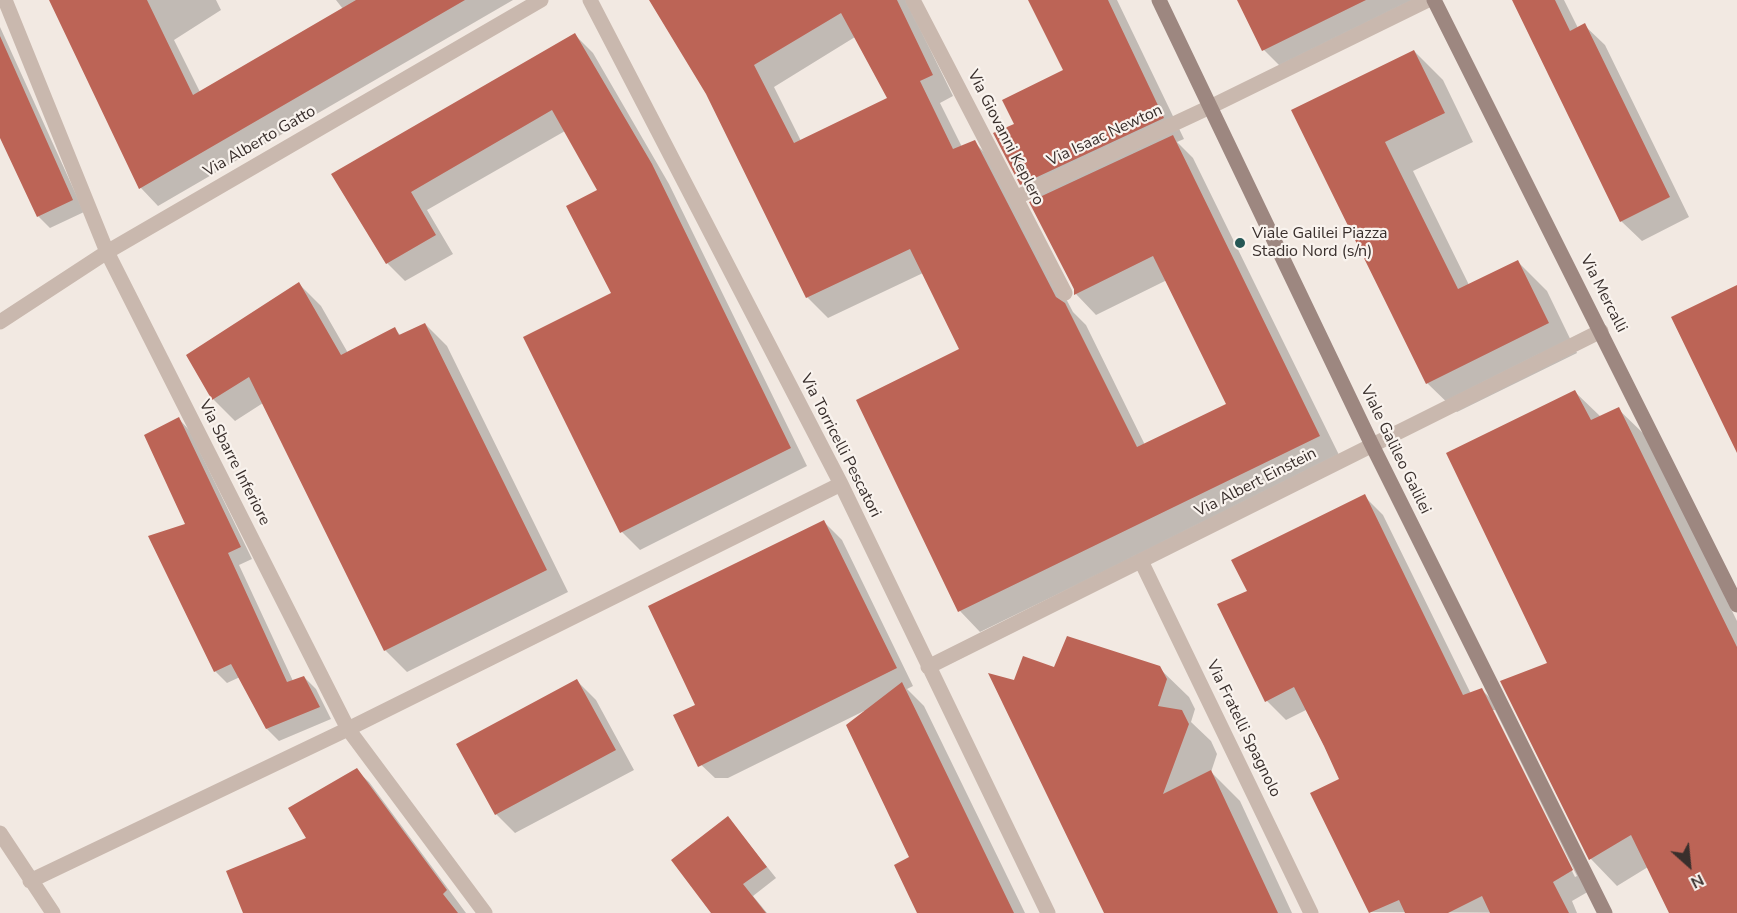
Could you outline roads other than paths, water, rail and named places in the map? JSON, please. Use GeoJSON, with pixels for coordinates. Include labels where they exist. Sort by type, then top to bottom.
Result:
{"type":"FeatureCollection","features":[{"type":"Feature","properties":{"kind":"street","name":"Via Sbarre Inferiore"},"geometry":{"type":"LineString","coordinates":[[4,0],[107,252],[348,729],[485,913]]}},
{"type":"Feature","properties":{"kind":"street","name":"Via Alberto Gatto"},"geometry":{"type":"LineString","coordinates":[[0,322],[107,252],[541,0]]}},
{"type":"Feature","properties":{"kind":"street","name":"Via Torricelli Pescatori"},"geometry":{"type":"LineString","coordinates":[[590,0],[841,484],[1048,913]]}},
{"type":"Feature","properties":{"kind":"street","name":"Via Giovanni Keplero"},"geometry":{"type":"LineString","coordinates":[[913,0],[1065,293]]}},
{"type":"Feature","properties":{"kind":"street","name":"Viale Galileo Galilei"},"geometry":{"type":"LineString","coordinates":[[1159,0],[1372,445],[1605,913]]}},
{"type":"Feature","properties":{"kind":"street","name":"Via Isaac Newton"},"geometry":{"type":"LineString","coordinates":[[1015,198],[1210,107],[1428,0]]}},
{"type":"Feature","properties":{"kind":"street","name":"Via Mercalli"},"geometry":{"type":"LineString","coordinates":[[1434,0],[1737,605]]}},
{"type":"Feature","properties":{"kind":"street","name":"Via Albert Einstein"},"geometry":{"type":"LineString","coordinates":[[928,667],[1601,331]]}},
{"type":"Feature","properties":{"kind":"street"},"geometry":{"type":"LineString","coordinates":[[30,881],[348,729],[841,484]]}},
{"type":"Feature","properties":{"kind":"street","name":"Via Fratelli Spagnolo"},"geometry":{"type":"LineString","coordinates":[[1142,561],[1311,913]]}},
{"type":"Feature","properties":{"kind":"street"},"geometry":{"type":"LineString","coordinates":[[0,833],[53,913]]}},
{"type":"Feature","properties":{"kind":"place","name":"Viale Galilei Piazza Stadio Nord (s/n)"},"geometry":{"type":"Point","coordinates":[1240,243]}}]}
